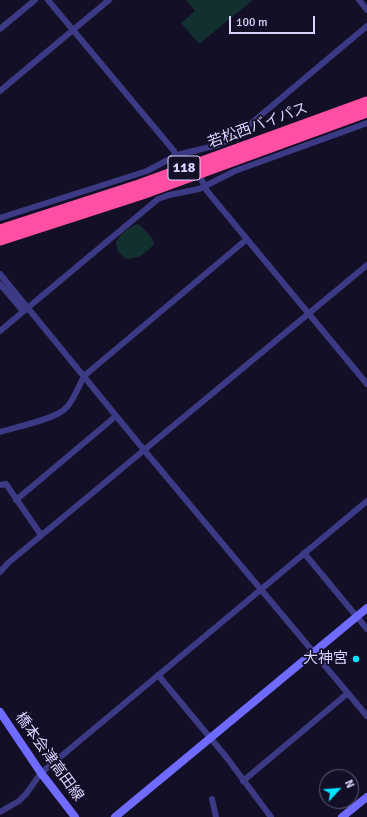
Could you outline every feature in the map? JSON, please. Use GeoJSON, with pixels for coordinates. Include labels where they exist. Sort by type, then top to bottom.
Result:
{"type":"FeatureCollection","features":[{"type":"Feature","properties":{"kind":"highway","name":"若松西バイパス"},"geometry":{"type":"LineString","coordinates":[[0,230],[139,185],[367,102]]}},
{"type":"Feature","properties":{"kind":"highway","name":"若松西バイパス"},"geometry":{"type":"LineString","coordinates":[[0,240],[142,194],[367,112]]}},
{"type":"Feature","properties":{"kind":"street"},"geometry":{"type":"LineString","coordinates":[[0,29],[35,0]]}},
{"type":"Feature","properties":{"kind":"street"},"geometry":{"type":"LineString","coordinates":[[48,0],[177,155],[182,169]]}},
{"type":"Feature","properties":{"kind":"street"},"geometry":{"type":"LineString","coordinates":[[0,91],[109,0]]}},
{"type":"Feature","properties":{"kind":"street"},"geometry":{"type":"LineString","coordinates":[[359,0],[367,10]]}},
{"type":"Feature","properties":{"kind":"street"},"geometry":{"type":"LineString","coordinates":[[0,218],[147,171],[177,155],[218,145],[236,136],[367,26]]}},
{"type":"Feature","properties":{"kind":"street"},"geometry":{"type":"LineString","coordinates":[[0,331],[158,199],[204,187],[235,171],[367,123]]}},
{"type":"Feature","properties":{"kind":"street"},"geometry":{"type":"LineString","coordinates":[[199,174],[204,187],[367,384]]}},
{"type":"Feature","properties":{"kind":"street"},"geometry":{"type":"LineString","coordinates":[[0,432],[52,416],[64,410],[69,405],[84,376],[247,239]]}},
{"type":"Feature","properties":{"kind":"street"},"geometry":{"type":"LineString","coordinates":[[0,572],[8,563],[41,535],[367,265]]}},
{"type":"Feature","properties":{"kind":"street"},"geometry":{"type":"LineString","coordinates":[[0,274],[26,310]]}},
{"type":"Feature","properties":{"kind":"street"},"geometry":{"type":"LineString","coordinates":[[0,284],[26,310],[84,376],[260,590],[366,712]]}},
{"type":"Feature","properties":{"kind":"street"},"geometry":{"type":"LineString","coordinates":[[16,500],[116,416]]}},
{"type":"Feature","properties":{"kind":"street"},"geometry":{"type":"LineString","coordinates":[[0,485],[6,484],[41,535]]}},
{"type":"Feature","properties":{"kind":"street"},"geometry":{"type":"LineString","coordinates":[[0,812],[19,801],[26,794],[41,772],[367,500]]}},
{"type":"Feature","properties":{"kind":"street"},"geometry":{"type":"LineString","coordinates":[[304,553],[367,629]]}},
{"type":"Feature","properties":{"kind":"street"},"geometry":{"type":"LineString","coordinates":[[115,817],[367,608]]}},
{"type":"Feature","properties":{"kind":"street"},"geometry":{"type":"LineString","coordinates":[[158,675],[227,758],[270,817]]}},
{"type":"Feature","properties":{"kind":"street"},"geometry":{"type":"LineString","coordinates":[[243,781],[348,693]]}},
{"type":"Feature","properties":{"kind":"street","name":"橋本会津高田線"},"geometry":{"type":"LineString","coordinates":[[0,712],[41,772],[75,817]]}},
{"type":"Feature","properties":{"kind":"street"},"geometry":{"type":"LineString","coordinates":[[342,817],[367,797]]}},
{"type":"Feature","properties":{"kind":"street"},"geometry":{"type":"LineString","coordinates":[[212,799],[216,817]]}},
{"type":"Feature","properties":{"kind":"green space"},"geometry":{"type":"Polygon","coordinates":[[[186,0],[253,0],[199,44],[181,23],[195,11],[186,0]]]}},
{"type":"Feature","properties":{"kind":"green space"},"geometry":{"type":"Polygon","coordinates":[[[139,224],[152,238],[154,244],[142,255],[135,258],[126,259],[117,250],[116,241],[126,230],[139,224]]]}},
{"type":"Feature","properties":{"kind":"place","name":"大神宮"},"geometry":{"type":"Point","coordinates":[356,659]}}]}
